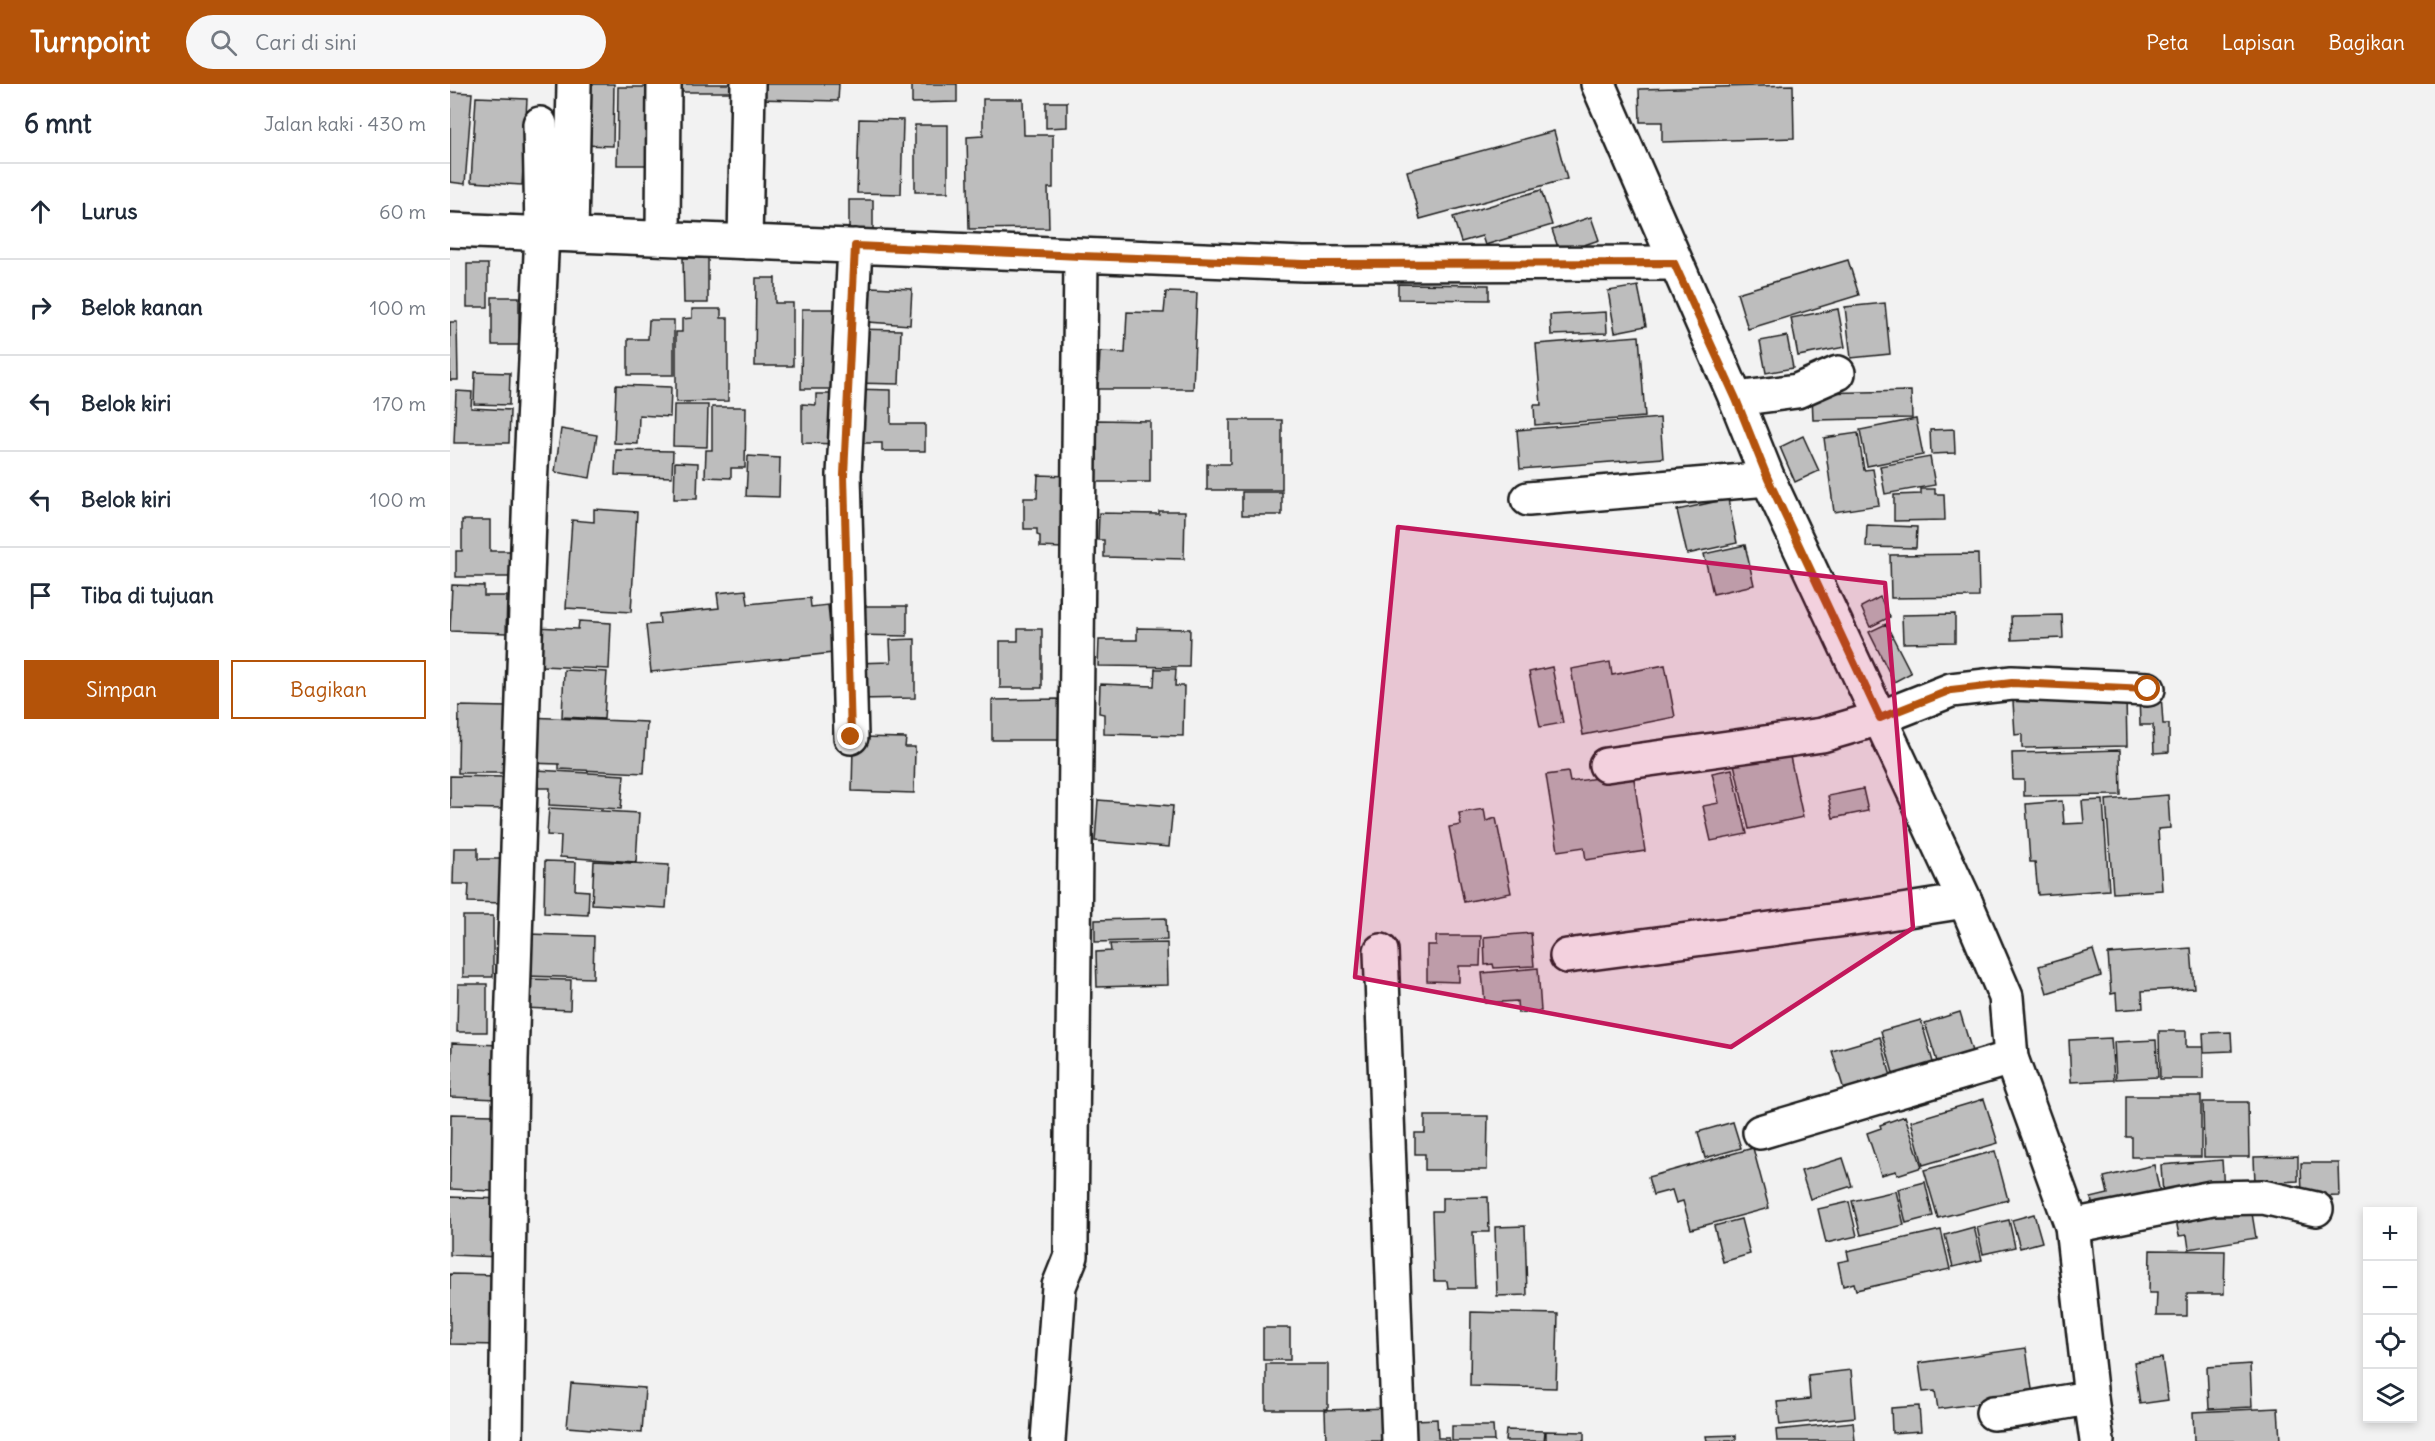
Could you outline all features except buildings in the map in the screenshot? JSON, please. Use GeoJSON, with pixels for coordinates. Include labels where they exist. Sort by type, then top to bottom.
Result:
{"type":"FeatureCollection","features":[{"type":"Feature","properties":{"kind":"street"},"geometry":{"type":"LineString","coordinates":[[506,1441],[511,1059],[530,488],[574,84]]}},
{"type":"Feature","properties":{"kind":"street"},"geometry":{"type":"LineString","coordinates":[[663,238],[664,84]]}},
{"type":"Feature","properties":{"kind":"street"},"geometry":{"type":"LineString","coordinates":[[745,242],[748,84]]}},
{"type":"Feature","properties":{"kind":"street"},"geometry":{"type":"LineString","coordinates":[[1598,84],[1674,263],[1736,399],[1768,479],[1965,901],[2006,997],[2011,1058],[2072,1226],[2097,1441]]}},
{"type":"Feature","properties":{"kind":"street"},"geometry":{"type":"LineString","coordinates":[[540,124],[557,233]]}},
{"type":"Feature","properties":{"kind":"street"},"geometry":{"type":"LineString","coordinates":[[450,230],[1304,264],[1674,263]]}},
{"type":"Feature","properties":{"kind":"street"},"geometry":{"type":"LineString","coordinates":[[851,737],[844,475],[855,246]]}},
{"type":"Feature","properties":{"kind":"street"},"geometry":{"type":"LineString","coordinates":[[1048,1441],[1059,1286],[1071,1256],[1081,256]]}},
{"type":"Feature","properties":{"kind":"street"},"geometry":{"type":"LineString","coordinates":[[1736,399],[1797,391],[1839,373]]}},
{"type":"Feature","properties":{"kind":"street"},"geometry":{"type":"LineString","coordinates":[[1528,499],[1768,479]]}},
{"type":"Feature","properties":{"kind":"street"},"geometry":{"type":"LineString","coordinates":[[1606,765],[1822,735],[1880,718],[1951,690],[2002,684],[2148,689]]}},
{"type":"Feature","properties":{"kind":"street"},"geometry":{"type":"LineString","coordinates":[[1567,956],[1965,901]]}},
{"type":"Feature","properties":{"kind":"street"},"geometry":{"type":"LineString","coordinates":[[1381,951],[1399,1441]]}},
{"type":"Feature","properties":{"kind":"street"},"geometry":{"type":"LineString","coordinates":[[1760,1132],[2011,1058]]}},
{"type":"Feature","properties":{"kind":"street"},"geometry":{"type":"LineString","coordinates":[[2072,1226],[2212,1198],[2263,1197],[2316,1209]]}},
{"type":"Feature","properties":{"kind":"street"},"geometry":{"type":"LineString","coordinates":[[1993,1413],[2038,1408],[2064,1401],[2091,1398]]}},
{"type":"Feature","properties":{"kind":"highlighted area"},"geometry":{"type":"Polygon","coordinates":[[[1398,527],[1885,583],[1913,928],[1731,1047],[1355,977],[1398,527]]]}},
{"type":"Feature","properties":{"kind":"route"},"geometry":{"type":"LineString","coordinates":[[851,737],[844,475],[855,246],[1304,264],[1674,263],[1736,399],[1768,479],[1880,718],[1951,690],[2012,683],[2148,689]]}}]}
